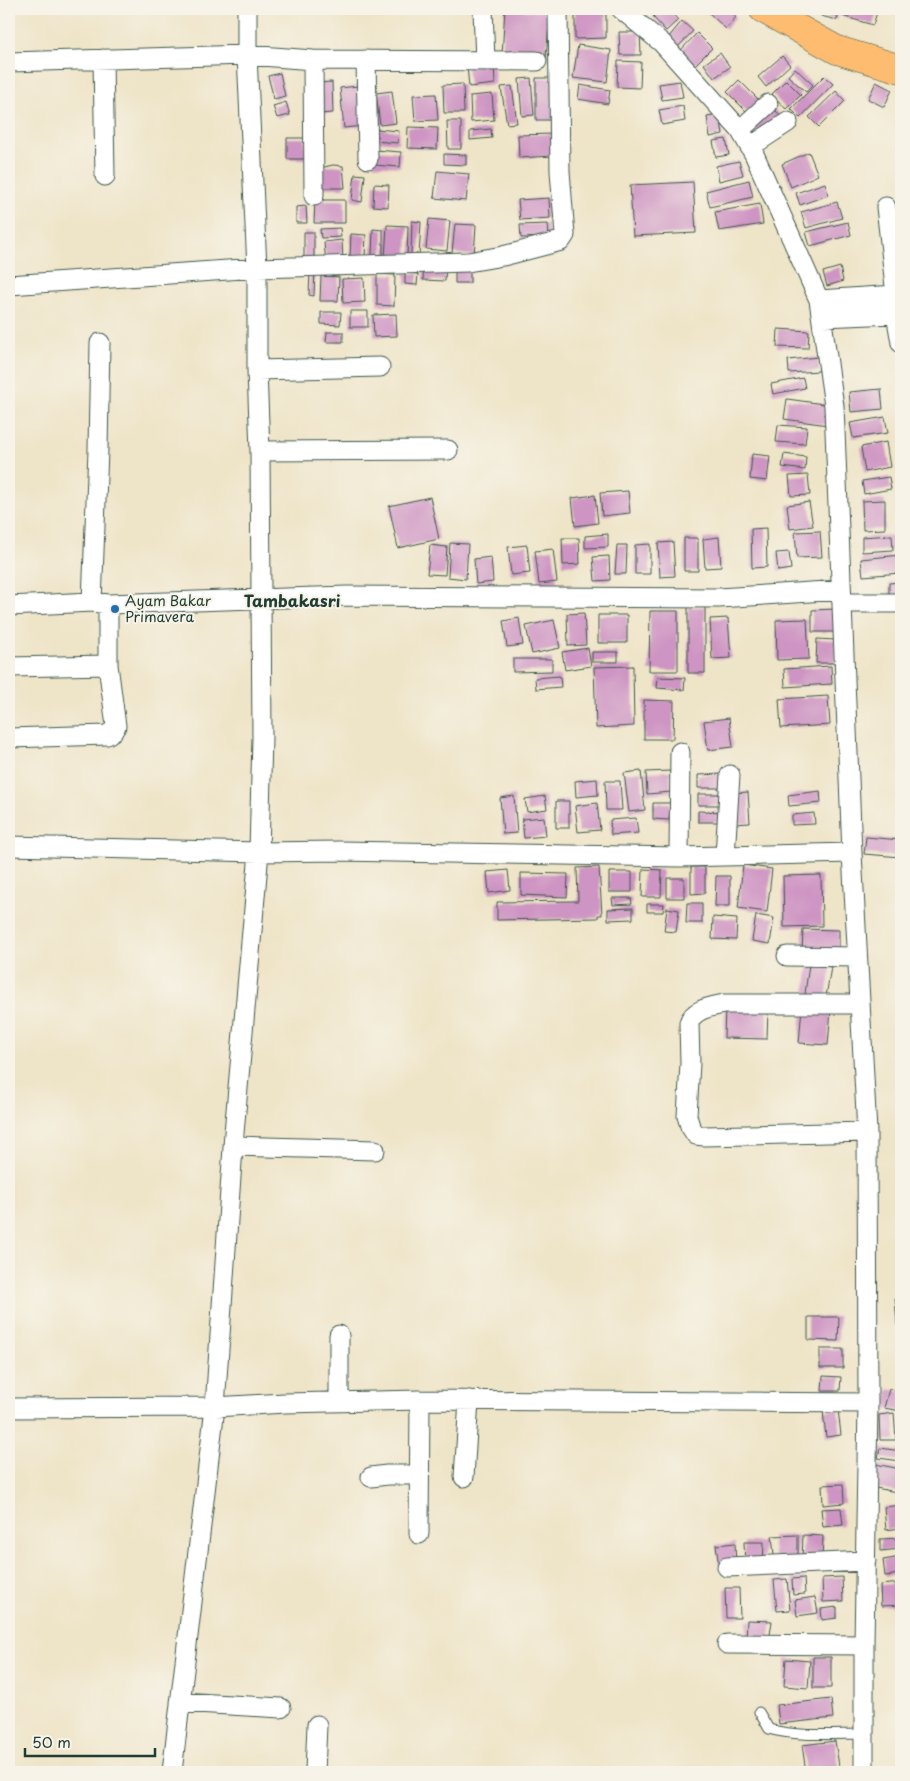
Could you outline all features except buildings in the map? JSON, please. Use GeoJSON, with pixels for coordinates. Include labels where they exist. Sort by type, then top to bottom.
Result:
{"type":"FeatureCollection","features":[{"type":"Feature","properties":{"kind":"main road"},"geometry":{"type":"LineString","coordinates":[[764,9],[837,50],[901,69]]}},
{"type":"Feature","properties":{"kind":"street"},"geometry":{"type":"LineString","coordinates":[[172,1772],[215,1406],[234,1146],[259,852],[262,738],[260,451],[257,370],[257,268],[247,55],[247,9]]}},
{"type":"Feature","properties":{"kind":"street"},"geometry":{"type":"LineString","coordinates":[[483,9],[485,61]]}},
{"type":"Feature","properties":{"kind":"street"},"geometry":{"type":"LineString","coordinates":[[9,285],[257,268],[468,262],[504,256],[561,241],[565,235],[560,171],[558,9]]}},
{"type":"Feature","properties":{"kind":"street"},"geometry":{"type":"LineString","coordinates":[[621,9],[662,43],[740,130],[750,147],[820,309],[834,406],[852,853],[867,1132],[868,1403],[864,1772]]}},
{"type":"Feature","properties":{"kind":"street"},"geometry":{"type":"LineString","coordinates":[[9,62],[247,55],[313,60],[537,61]]}},
{"type":"Feature","properties":{"kind":"street"},"geometry":{"type":"LineString","coordinates":[[103,60],[105,176]]}},
{"type":"Feature","properties":{"kind":"street"},"geometry":{"type":"LineString","coordinates":[[313,60],[314,196]]}},
{"type":"Feature","properties":{"kind":"street"},"geometry":{"type":"LineString","coordinates":[[366,60],[368,159]]}},
{"type":"Feature","properties":{"kind":"street"},"geometry":{"type":"LineString","coordinates":[[740,130],[768,104]]}},
{"type":"Feature","properties":{"kind":"street"},"geometry":{"type":"LineString","coordinates":[[750,147],[788,122]]}},
{"type":"Feature","properties":{"kind":"street"},"geometry":{"type":"LineString","coordinates":[[886,207],[895,241],[901,343]]}},
{"type":"Feature","properties":{"kind":"street"},"geometry":{"type":"LineString","coordinates":[[820,309],[898,304]]}},
{"type":"Feature","properties":{"kind":"street"},"geometry":{"type":"LineString","coordinates":[[9,738],[107,735],[113,732],[116,726],[100,603],[98,450],[100,343]]}},
{"type":"Feature","properties":{"kind":"street"},"geometry":{"type":"LineString","coordinates":[[257,370],[380,367]]}},
{"type":"Feature","properties":{"kind":"street"},"geometry":{"type":"LineString","coordinates":[[260,451],[448,450]]}},
{"type":"Feature","properties":{"kind":"street"},"geometry":{"type":"LineString","coordinates":[[9,606],[356,596],[719,598],[841,596],[901,603]]}},
{"type":"Feature","properties":{"kind":"street"},"geometry":{"type":"LineString","coordinates":[[9,666],[108,665]]}},
{"type":"Feature","properties":{"kind":"street"},"geometry":{"type":"LineString","coordinates":[[680,752],[680,857]]}},
{"type":"Feature","properties":{"kind":"street"},"geometry":{"type":"LineString","coordinates":[[724,856],[730,775]]}},
{"type":"Feature","properties":{"kind":"street"},"geometry":{"type":"LineString","coordinates":[[9,846],[259,852],[339,851],[680,857],[852,853]]}},
{"type":"Feature","properties":{"kind":"street"},"geometry":{"type":"LineString","coordinates":[[787,956],[857,957]]}},
{"type":"Feature","properties":{"kind":"street"},"geometry":{"type":"LineString","coordinates":[[860,1004],[724,1004],[708,1007],[696,1013],[690,1017],[689,1024],[690,1063],[687,1116],[690,1126],[696,1135],[704,1136],[867,1132]]}},
{"type":"Feature","properties":{"kind":"street"},"geometry":{"type":"LineString","coordinates":[[234,1146],[375,1150]]}},
{"type":"Feature","properties":{"kind":"street"},"geometry":{"type":"LineString","coordinates":[[339,1335],[339,1402]]}},
{"type":"Feature","properties":{"kind":"street"},"geometry":{"type":"LineString","coordinates":[[9,1408],[215,1406],[420,1400],[868,1403]]}},
{"type":"Feature","properties":{"kind":"street"},"geometry":{"type":"LineString","coordinates":[[419,1534],[420,1400]]}},
{"type":"Feature","properties":{"kind":"street"},"geometry":{"type":"LineString","coordinates":[[464,1477],[469,1400]]}},
{"type":"Feature","properties":{"kind":"street"},"geometry":{"type":"LineString","coordinates":[[371,1477],[419,1475]]}},
{"type":"Feature","properties":{"kind":"street"},"geometry":{"type":"LineString","coordinates":[[727,1567],[866,1561]]}},
{"type":"Feature","properties":{"kind":"street"},"geometry":{"type":"LineString","coordinates":[[727,1644],[864,1645]]}},
{"type":"Feature","properties":{"kind":"street"},"geometry":{"type":"LineString","coordinates":[[180,1702],[281,1708]]}},
{"type":"Feature","properties":{"kind":"street"},"geometry":{"type":"LineString","coordinates":[[315,1772],[317,1725]]}},
{"type":"Feature","properties":{"kind":"lane"},"geometry":{"type":"LineString","coordinates":[[758,1712],[769,1729],[776,1731],[789,1733],[864,1734]]}},
{"type":"Feature","properties":{"kind":"place","name":"Ayam Bakar Primavera"},"geometry":{"type":"Point","coordinates":[115,609]}},
{"type":"Feature","properties":{"kind":"district","name":"Tambakasri"},"geometry":{"type":"Point","coordinates":[292,601]}}]}
